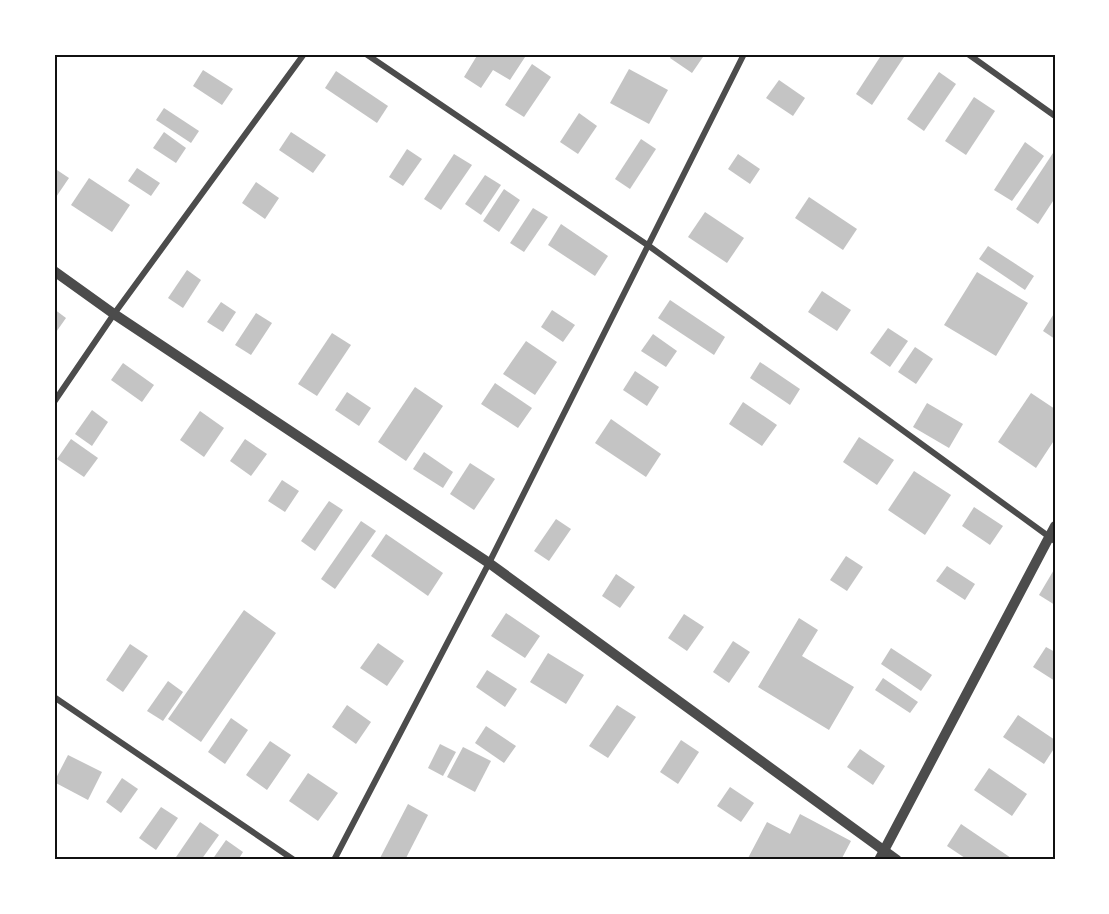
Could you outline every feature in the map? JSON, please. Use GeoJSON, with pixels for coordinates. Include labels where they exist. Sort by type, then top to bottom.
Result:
{"type":"FeatureCollection","features":[{"type":"Feature","properties":{"kind":"street"},"geometry":{"type":"LineString","coordinates":[[54,402],[114,314],[304,54]]}},
{"type":"Feature","properties":{"kind":"street"},"geometry":{"type":"LineString","coordinates":[[366,54],[649,246],[1052,539]]}},
{"type":"Feature","properties":{"kind":"street"},"geometry":{"type":"LineString","coordinates":[[334,860],[489,563],[744,54]]}},
{"type":"Feature","properties":{"kind":"street"},"geometry":{"type":"LineString","coordinates":[[968,54],[1055,116]]}},
{"type":"Feature","properties":{"kind":"street"},"geometry":{"type":"LineString","coordinates":[[54,271],[114,314],[489,563],[881,855],[897,860]]}},
{"type":"Feature","properties":{"kind":"street"},"geometry":{"type":"LineString","coordinates":[[881,855],[1052,539],[1055,526]]}},
{"type":"Feature","properties":{"kind":"street"},"geometry":{"type":"LineString","coordinates":[[54,697],[294,860]]}},
{"type":"Feature","properties":{"kind":"building"},"geometry":{"type":"Polygon","coordinates":[[[478,54],[527,54],[510,80],[493,70],[481,88],[464,77],[478,54]]]}},
{"type":"Feature","properties":{"kind":"building"},"geometry":{"type":"Polygon","coordinates":[[[672,54],[705,54],[692,73],[670,58],[672,54]]]}},
{"type":"Feature","properties":{"kind":"building"},"geometry":{"type":"Polygon","coordinates":[[[882,54],[906,54],[872,105],[856,94],[882,54]]]}},
{"type":"Feature","properties":{"kind":"building"},"geometry":{"type":"Polygon","coordinates":[[[532,64],[551,77],[524,117],[505,105],[532,64]]]}},
{"type":"Feature","properties":{"kind":"building"},"geometry":{"type":"Polygon","coordinates":[[[629,69],[668,90],[649,124],[610,103],[629,69]]]}},
{"type":"Feature","properties":{"kind":"building"},"geometry":{"type":"Polygon","coordinates":[[[203,70],[233,89],[222,105],[193,86],[203,70]]]}},
{"type":"Feature","properties":{"kind":"building"},"geometry":{"type":"Polygon","coordinates":[[[336,71],[388,106],[377,123],[325,88],[336,71]]]}},
{"type":"Feature","properties":{"kind":"building"},"geometry":{"type":"Polygon","coordinates":[[[939,72],[956,84],[924,131],[907,119],[939,72]]]}},
{"type":"Feature","properties":{"kind":"building"},"geometry":{"type":"Polygon","coordinates":[[[779,80],[805,98],[793,116],[766,98],[779,80]]]}},
{"type":"Feature","properties":{"kind":"building"},"geometry":{"type":"Polygon","coordinates":[[[974,97],[995,111],[966,155],[945,141],[974,97]]]}},
{"type":"Feature","properties":{"kind":"building"},"geometry":{"type":"Polygon","coordinates":[[[164,108],[199,131],[191,143],[156,120],[164,108]]]}},
{"type":"Feature","properties":{"kind":"building"},"geometry":{"type":"Polygon","coordinates":[[[579,113],[597,126],[578,154],[560,142],[579,113]]]}},
{"type":"Feature","properties":{"kind":"building"},"geometry":{"type":"Polygon","coordinates":[[[164,132],[186,148],[176,163],[153,148],[164,132]]]}},
{"type":"Feature","properties":{"kind":"building"},"geometry":{"type":"Polygon","coordinates":[[[291,132],[326,155],[313,173],[279,150],[291,132]]]}},
{"type":"Feature","properties":{"kind":"building"},"geometry":{"type":"Polygon","coordinates":[[[641,139],[656,149],[630,189],[615,179],[641,139]]]}},
{"type":"Feature","properties":{"kind":"building"},"geometry":{"type":"Polygon","coordinates":[[[1025,142],[1044,156],[1012,201],[994,190],[1025,142]]]}},
{"type":"Feature","properties":{"kind":"building"},"geometry":{"type":"Polygon","coordinates":[[[407,149],[422,159],[403,186],[389,177],[407,149]]]}},
{"type":"Feature","properties":{"kind":"building"},"geometry":{"type":"Polygon","coordinates":[[[1053,153],[1055,154],[1055,198],[1038,224],[1016,209],[1053,153]]]}},
{"type":"Feature","properties":{"kind":"building"},"geometry":{"type":"Polygon","coordinates":[[[454,154],[472,165],[441,210],[424,199],[454,154]]]}},
{"type":"Feature","properties":{"kind":"building"},"geometry":{"type":"Polygon","coordinates":[[[738,154],[760,169],[750,184],[728,169],[738,154]]]}},
{"type":"Feature","properties":{"kind":"building"},"geometry":{"type":"Polygon","coordinates":[[[54,168],[69,178],[54,200],[54,168]]]}},
{"type":"Feature","properties":{"kind":"building"},"geometry":{"type":"Polygon","coordinates":[[[137,168],[160,183],[151,196],[128,181],[137,168]]]}},
{"type":"Feature","properties":{"kind":"building"},"geometry":{"type":"Polygon","coordinates":[[[485,175],[501,185],[481,215],[465,204],[485,175]]]}},
{"type":"Feature","properties":{"kind":"building"},"geometry":{"type":"Polygon","coordinates":[[[89,178],[130,205],[112,232],[71,205],[89,178]]]}},
{"type":"Feature","properties":{"kind":"building"},"geometry":{"type":"Polygon","coordinates":[[[256,182],[279,198],[265,219],[242,203],[256,182]]]}},
{"type":"Feature","properties":{"kind":"building"},"geometry":{"type":"Polygon","coordinates":[[[504,189],[520,200],[499,232],[483,221],[504,189]]]}},
{"type":"Feature","properties":{"kind":"building"},"geometry":{"type":"Polygon","coordinates":[[[809,197],[857,229],[843,250],[795,218],[809,197]]]}},
{"type":"Feature","properties":{"kind":"building"},"geometry":{"type":"Polygon","coordinates":[[[533,208],[548,217],[524,252],[510,243],[533,208]]]}},
{"type":"Feature","properties":{"kind":"building"},"geometry":{"type":"Polygon","coordinates":[[[705,212],[744,238],[727,263],[688,237],[705,212]]]}},
{"type":"Feature","properties":{"kind":"building"},"geometry":{"type":"Polygon","coordinates":[[[561,224],[608,256],[595,276],[548,245],[561,224]]]}},
{"type":"Feature","properties":{"kind":"building"},"geometry":{"type":"Polygon","coordinates":[[[988,246],[1034,276],[1025,290],[979,259],[988,246]]]}},
{"type":"Feature","properties":{"kind":"building"},"geometry":{"type":"Polygon","coordinates":[[[187,270],[201,280],[183,308],[168,298],[187,270]]]}},
{"type":"Feature","properties":{"kind":"building"},"geometry":{"type":"Polygon","coordinates":[[[977,272],[1028,303],[996,356],[944,325],[977,272]]]}},
{"type":"Feature","properties":{"kind":"building"},"geometry":{"type":"Polygon","coordinates":[[[822,291],[851,310],[837,331],[808,312],[822,291]]]}},
{"type":"Feature","properties":{"kind":"building"},"geometry":{"type":"Polygon","coordinates":[[[670,300],[725,337],[714,355],[658,318],[670,300]]]}},
{"type":"Feature","properties":{"kind":"building"},"geometry":{"type":"Polygon","coordinates":[[[221,302],[236,312],[223,332],[207,322],[221,302]]]}},
{"type":"Feature","properties":{"kind":"building"},"geometry":{"type":"Polygon","coordinates":[[[54,309],[66,318],[54,335],[54,309]]]}},
{"type":"Feature","properties":{"kind":"building"},"geometry":{"type":"Polygon","coordinates":[[[552,310],[575,325],[563,342],[541,327],[552,310]]]}},
{"type":"Feature","properties":{"kind":"building"},"geometry":{"type":"Polygon","coordinates":[[[1055,312],[1055,339],[1043,331],[1055,312]]]}},
{"type":"Feature","properties":{"kind":"building"},"geometry":{"type":"Polygon","coordinates":[[[256,313],[272,323],[251,355],[235,345],[256,313]]]}},
{"type":"Feature","properties":{"kind":"building"},"geometry":{"type":"Polygon","coordinates":[[[888,328],[908,341],[890,367],[870,353],[888,328]]]}},
{"type":"Feature","properties":{"kind":"building"},"geometry":{"type":"Polygon","coordinates":[[[332,333],[351,345],[317,396],[298,384],[332,333]]]}},
{"type":"Feature","properties":{"kind":"building"},"geometry":{"type":"Polygon","coordinates":[[[653,334],[677,351],[666,367],[641,351],[653,334]]]}},
{"type":"Feature","properties":{"kind":"building"},"geometry":{"type":"Polygon","coordinates":[[[526,341],[557,362],[535,395],[503,374],[526,341]]]}},
{"type":"Feature","properties":{"kind":"building"},"geometry":{"type":"Polygon","coordinates":[[[915,347],[933,359],[916,384],[898,372],[915,347]]]}},
{"type":"Feature","properties":{"kind":"building"},"geometry":{"type":"Polygon","coordinates":[[[760,362],[800,389],[790,405],[750,378],[760,362]]]}},
{"type":"Feature","properties":{"kind":"building"},"geometry":{"type":"Polygon","coordinates":[[[123,363],[154,385],[142,402],[111,380],[123,363]]]}},
{"type":"Feature","properties":{"kind":"building"},"geometry":{"type":"Polygon","coordinates":[[[635,371],[659,387],[647,406],[623,390],[635,371]]]}},
{"type":"Feature","properties":{"kind":"building"},"geometry":{"type":"Polygon","coordinates":[[[495,383],[532,408],[518,428],[481,404],[495,383]]]}},
{"type":"Feature","properties":{"kind":"building"},"geometry":{"type":"Polygon","coordinates":[[[415,387],[443,406],[406,461],[378,442],[415,387]]]}},
{"type":"Feature","properties":{"kind":"building"},"geometry":{"type":"Polygon","coordinates":[[[347,392],[371,408],[359,426],[335,410],[347,392]]]}},
{"type":"Feature","properties":{"kind":"building"},"geometry":{"type":"Polygon","coordinates":[[[1031,393],[1055,409],[1055,439],[1036,468],[998,442],[1031,393]]]}},
{"type":"Feature","properties":{"kind":"building"},"geometry":{"type":"Polygon","coordinates":[[[743,402],[777,425],[762,446],[729,424],[743,402]]]}},
{"type":"Feature","properties":{"kind":"building"},"geometry":{"type":"Polygon","coordinates":[[[927,403],[963,424],[949,448],[913,427],[927,403]]]}},
{"type":"Feature","properties":{"kind":"building"},"geometry":{"type":"Polygon","coordinates":[[[92,410],[108,422],[92,446],[75,434],[92,410]]]}},
{"type":"Feature","properties":{"kind":"building"},"geometry":{"type":"Polygon","coordinates":[[[200,411],[224,428],[204,457],[180,440],[200,411]]]}},
{"type":"Feature","properties":{"kind":"building"},"geometry":{"type":"Polygon","coordinates":[[[611,419],[661,454],[646,477],[595,443],[611,419]]]}},
{"type":"Feature","properties":{"kind":"building"},"geometry":{"type":"Polygon","coordinates":[[[859,437],[894,460],[877,485],[843,462],[859,437]]]}},
{"type":"Feature","properties":{"kind":"building"},"geometry":{"type":"Polygon","coordinates":[[[71,439],[98,458],[84,477],[57,459],[71,439]]]}},
{"type":"Feature","properties":{"kind":"building"},"geometry":{"type":"Polygon","coordinates":[[[245,439],[267,454],[251,476],[230,461],[245,439]]]}},
{"type":"Feature","properties":{"kind":"building"},"geometry":{"type":"Polygon","coordinates":[[[424,452],[453,472],[443,488],[413,469],[424,452]]]}},
{"type":"Feature","properties":{"kind":"building"},"geometry":{"type":"Polygon","coordinates":[[[470,463],[495,479],[474,510],[450,494],[470,463]]]}},
{"type":"Feature","properties":{"kind":"building"},"geometry":{"type":"Polygon","coordinates":[[[914,471],[951,495],[925,535],[888,510],[914,471]]]}},
{"type":"Feature","properties":{"kind":"building"},"geometry":{"type":"Polygon","coordinates":[[[282,480],[299,491],[285,512],[268,501],[282,480]]]}},
{"type":"Feature","properties":{"kind":"building"},"geometry":{"type":"Polygon","coordinates":[[[329,501],[343,510],[315,551],[301,541],[329,501]]]}},
{"type":"Feature","properties":{"kind":"building"},"geometry":{"type":"Polygon","coordinates":[[[974,507],[1003,526],[990,545],[962,526],[974,507]]]}},
{"type":"Feature","properties":{"kind":"building"},"geometry":{"type":"Polygon","coordinates":[[[556,519],[571,529],[549,561],[534,551],[556,519]]]}},
{"type":"Feature","properties":{"kind":"building"},"geometry":{"type":"Polygon","coordinates":[[[361,521],[376,531],[335,589],[321,579],[361,521]]]}},
{"type":"Feature","properties":{"kind":"building"},"geometry":{"type":"Polygon","coordinates":[[[386,534],[443,573],[428,596],[371,556],[386,534]]]}},
{"type":"Feature","properties":{"kind":"building"},"geometry":{"type":"Polygon","coordinates":[[[846,556],[863,567],[847,591],[830,580],[846,556]]]}},
{"type":"Feature","properties":{"kind":"building"},"geometry":{"type":"Polygon","coordinates":[[[947,566],[975,584],[965,600],[936,581],[947,566]]]}},
{"type":"Feature","properties":{"kind":"building"},"geometry":{"type":"Polygon","coordinates":[[[1055,568],[1055,605],[1039,595],[1055,568]]]}},
{"type":"Feature","properties":{"kind":"building"},"geometry":{"type":"Polygon","coordinates":[[[616,574],[635,587],[620,608],[602,596],[616,574]]]}},
{"type":"Feature","properties":{"kind":"building"},"geometry":{"type":"Polygon","coordinates":[[[244,610],[276,633],[201,742],[168,719],[244,610]]]}},
{"type":"Feature","properties":{"kind":"building"},"geometry":{"type":"Polygon","coordinates":[[[506,613],[540,636],[525,658],[491,636],[506,613]]]}},
{"type":"Feature","properties":{"kind":"building"},"geometry":{"type":"Polygon","coordinates":[[[684,614],[704,627],[687,651],[668,638],[684,614]]]}},
{"type":"Feature","properties":{"kind":"building"},"geometry":{"type":"Polygon","coordinates":[[[799,618],[818,630],[802,656],[854,687],[829,730],[758,687],[799,618]]]}},
{"type":"Feature","properties":{"kind":"building"},"geometry":{"type":"Polygon","coordinates":[[[733,641],[750,652],[729,683],[713,672],[733,641]]]}},
{"type":"Feature","properties":{"kind":"building"},"geometry":{"type":"Polygon","coordinates":[[[378,643],[404,661],[387,686],[360,668],[378,643]]]}},
{"type":"Feature","properties":{"kind":"building"},"geometry":{"type":"Polygon","coordinates":[[[130,644],[148,656],[123,692],[106,680],[130,644]]]}},
{"type":"Feature","properties":{"kind":"building"},"geometry":{"type":"Polygon","coordinates":[[[1046,647],[1055,652],[1055,681],[1033,667],[1046,647]]]}},
{"type":"Feature","properties":{"kind":"building"},"geometry":{"type":"Polygon","coordinates":[[[891,648],[932,675],[921,691],[881,664],[891,648]]]}},
{"type":"Feature","properties":{"kind":"building"},"geometry":{"type":"Polygon","coordinates":[[[548,653],[584,675],[566,704],[530,682],[548,653]]]}},
{"type":"Feature","properties":{"kind":"building"},"geometry":{"type":"Polygon","coordinates":[[[487,670],[517,689],[505,707],[476,687],[487,670]]]}},
{"type":"Feature","properties":{"kind":"building"},"geometry":{"type":"Polygon","coordinates":[[[883,678],[918,702],[910,713],[875,690],[883,678]]]}},
{"type":"Feature","properties":{"kind":"building"},"geometry":{"type":"Polygon","coordinates":[[[168,681],[183,692],[163,721],[147,711],[168,681]]]}},
{"type":"Feature","properties":{"kind":"building"},"geometry":{"type":"Polygon","coordinates":[[[347,705],[371,722],[356,744],[332,727],[347,705]]]}},
{"type":"Feature","properties":{"kind":"building"},"geometry":{"type":"Polygon","coordinates":[[[617,705],[636,717],[608,758],[589,746],[617,705]]]}},
{"type":"Feature","properties":{"kind":"building"},"geometry":{"type":"Polygon","coordinates":[[[1018,715],[1055,740],[1055,747],[1044,764],[1003,737],[1018,715]]]}},
{"type":"Feature","properties":{"kind":"building"},"geometry":{"type":"Polygon","coordinates":[[[231,718],[248,730],[225,764],[208,752],[231,718]]]}},
{"type":"Feature","properties":{"kind":"building"},"geometry":{"type":"Polygon","coordinates":[[[486,726],[516,746],[504,763],[475,743],[486,726]]]}},
{"type":"Feature","properties":{"kind":"building"},"geometry":{"type":"Polygon","coordinates":[[[681,740],[699,752],[678,784],[660,772],[681,740]]]}},
{"type":"Feature","properties":{"kind":"building"},"geometry":{"type":"Polygon","coordinates":[[[270,741],[291,755],[267,790],[246,775],[270,741]]]}},
{"type":"Feature","properties":{"kind":"building"},"geometry":{"type":"Polygon","coordinates":[[[440,744],[456,752],[443,776],[428,768],[440,744]]]}},
{"type":"Feature","properties":{"kind":"building"},"geometry":{"type":"Polygon","coordinates":[[[463,747],[491,761],[475,792],[447,777],[463,747]]]}},
{"type":"Feature","properties":{"kind":"building"},"geometry":{"type":"Polygon","coordinates":[[[860,749],[885,766],[873,785],[847,767],[860,749]]]}},
{"type":"Feature","properties":{"kind":"building"},"geometry":{"type":"Polygon","coordinates":[[[68,755],[102,772],[88,800],[54,782],[68,755]]]}},
{"type":"Feature","properties":{"kind":"building"},"geometry":{"type":"Polygon","coordinates":[[[989,768],[1027,794],[1012,816],[974,790],[989,768]]]}},
{"type":"Feature","properties":{"kind":"building"},"geometry":{"type":"Polygon","coordinates":[[[308,773],[338,793],[318,821],[289,801],[308,773]]]}},
{"type":"Feature","properties":{"kind":"building"},"geometry":{"type":"Polygon","coordinates":[[[122,778],[138,789],[121,813],[106,802],[122,778]]]}},
{"type":"Feature","properties":{"kind":"building"},"geometry":{"type":"Polygon","coordinates":[[[730,787],[754,803],[741,822],[717,806],[730,787]]]}},
{"type":"Feature","properties":{"kind":"building"},"geometry":{"type":"Polygon","coordinates":[[[408,804],[428,815],[405,860],[379,860],[408,804]]]}},
{"type":"Feature","properties":{"kind":"building"},"geometry":{"type":"Polygon","coordinates":[[[161,807],[178,818],[156,850],[139,838],[161,807]]]}},
{"type":"Feature","properties":{"kind":"building"},"geometry":{"type":"Polygon","coordinates":[[[800,814],[851,841],[841,860],[747,860],[767,822],[790,834],[800,814]]]}},
{"type":"Feature","properties":{"kind":"building"},"geometry":{"type":"Polygon","coordinates":[[[200,822],[219,835],[201,860],[174,860],[200,822]]]}},
{"type":"Feature","properties":{"kind":"building"},"geometry":{"type":"Polygon","coordinates":[[[961,824],[1014,860],[968,860],[947,846],[961,824]]]}},
{"type":"Feature","properties":{"kind":"building"},"geometry":{"type":"Polygon","coordinates":[[[226,840],[243,852],[238,860],[212,860],[226,840]]]}}]}
